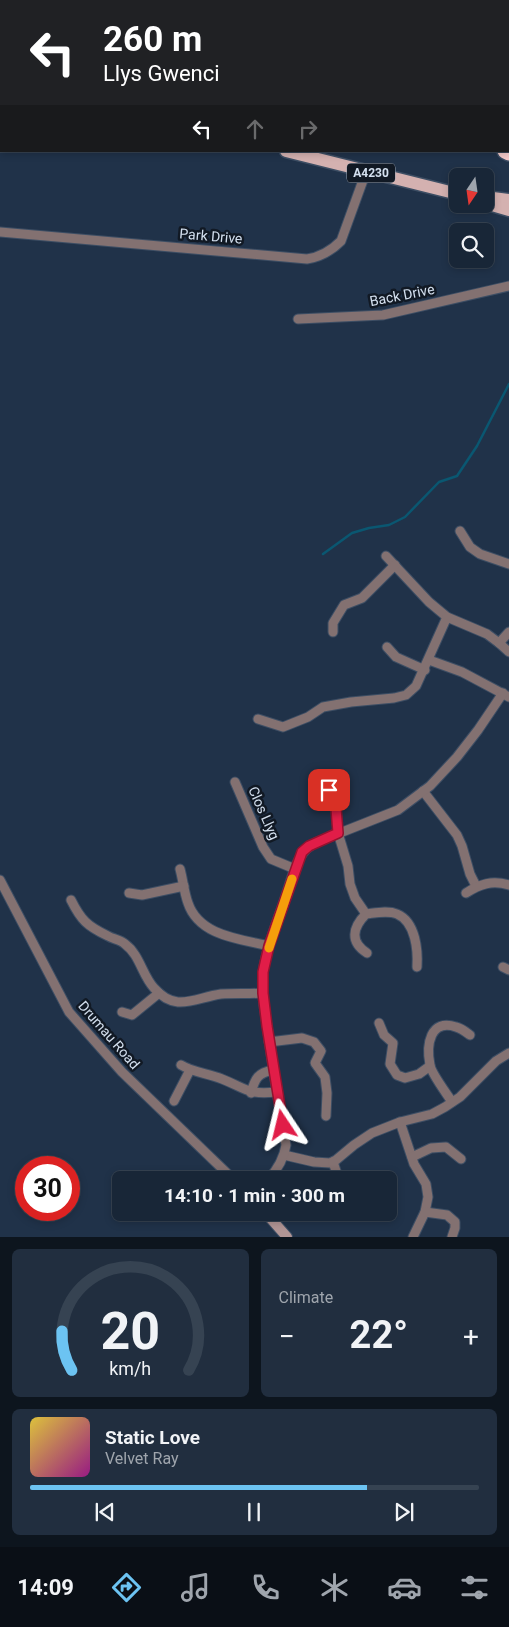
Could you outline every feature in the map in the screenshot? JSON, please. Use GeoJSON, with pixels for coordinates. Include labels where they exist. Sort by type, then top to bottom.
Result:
{"type":"FeatureCollection","features":[{"type":"Feature","properties":{"kind":"main road","name":"A4230"},"geometry":{"type":"LineString","coordinates":[[290,152],[449,192]]}},
{"type":"Feature","properties":{"kind":"main road"},"geometry":{"type":"LineString","coordinates":[[494,198],[509,200]]}},
{"type":"Feature","properties":{"kind":"main road"},"geometry":{"type":"LineString","coordinates":[[494,206],[509,210]]}},
{"type":"Feature","properties":{"kind":"street","name":"Park Drive"},"geometry":{"type":"LineString","coordinates":[[0,232],[307,259],[316,258],[334,249],[341,241],[366,172]]}},
{"type":"Feature","properties":{"kind":"street","name":"Back Drive"},"geometry":{"type":"LineString","coordinates":[[298,319],[383,315],[509,286]]}},
{"type":"Feature","properties":{"kind":"street"},"geometry":{"type":"LineString","coordinates":[[460,531],[470,547],[480,554],[509,564]]}},
{"type":"Feature","properties":{"kind":"street"},"geometry":{"type":"LineString","coordinates":[[386,556],[429,602],[447,617],[487,634],[509,652]]}},
{"type":"Feature","properties":{"kind":"street"},"geometry":{"type":"LineString","coordinates":[[333,632],[334,624],[344,605],[362,598],[395,565]]}},
{"type":"Feature","properties":{"kind":"street"},"geometry":{"type":"LineString","coordinates":[[258,719],[283,727],[308,717],[323,707],[406,695],[416,686],[425,670],[447,617]]}},
{"type":"Feature","properties":{"kind":"street"},"geometry":{"type":"LineString","coordinates":[[499,643],[509,632]]}},
{"type":"Feature","properties":{"kind":"street"},"geometry":{"type":"LineString","coordinates":[[387,647],[396,657],[425,670]]}},
{"type":"Feature","properties":{"kind":"street"},"geometry":{"type":"LineString","coordinates":[[276,1171],[284,1156],[286,1145],[269,1042],[263,993],[263,972],[269,946],[302,852],[309,846],[338,833],[398,810],[424,791],[457,757],[506,695],[462,672],[429,660]]}},
{"type":"Feature","properties":{"kind":"street","name":"Clos Llyg"},"geometry":{"type":"LineString","coordinates":[[234,782],[263,847],[271,859],[295,869]]}},
{"type":"Feature","properties":{"kind":"street"},"geometry":{"type":"LineString","coordinates":[[329,784],[329,790],[336,808],[338,833],[348,866],[350,884],[355,898],[366,914]]}},
{"type":"Feature","properties":{"kind":"street"},"geometry":{"type":"LineString","coordinates":[[424,791],[457,835],[476,886]]}},
{"type":"Feature","properties":{"kind":"street"},"geometry":{"type":"LineString","coordinates":[[180,869],[188,904],[199,922],[218,934],[269,946]]}},
{"type":"Feature","properties":{"kind":"street","name":"Drumau Road"},"geometry":{"type":"LineString","coordinates":[[0,880],[69,1012],[122,1072],[225,1171]]}},
{"type":"Feature","properties":{"kind":"street"},"geometry":{"type":"LineString","coordinates":[[466,893],[476,886],[488,882],[500,882],[509,885]]}},
{"type":"Feature","properties":{"kind":"street"},"geometry":{"type":"LineString","coordinates":[[129,893],[142,895],[184,886]]}},
{"type":"Feature","properties":{"kind":"street"},"geometry":{"type":"LineString","coordinates":[[71,900],[80,918],[94,929],[124,943],[133,952],[152,986],[159,993],[173,1001],[188,1003],[203,997],[222,994],[263,993]]}},
{"type":"Feature","properties":{"kind":"street"},"geometry":{"type":"LineString","coordinates":[[367,953],[358,947],[355,938],[356,928],[361,919],[366,914],[397,914],[412,929],[418,954],[417,967]]}},
{"type":"Feature","properties":{"kind":"street"},"geometry":{"type":"LineString","coordinates":[[122,1012],[132,1015],[159,993]]}},
{"type":"Feature","properties":{"kind":"street"},"geometry":{"type":"LineString","coordinates":[[379,1022],[384,1035],[393,1043],[390,1064],[397,1075],[405,1078],[419,1074],[430,1066]]}},
{"type":"Feature","properties":{"kind":"street"},"geometry":{"type":"LineString","coordinates":[[452,1102],[430,1066],[429,1040],[434,1030],[441,1026],[456,1027],[470,1035]]}},
{"type":"Feature","properties":{"kind":"street"},"geometry":{"type":"LineString","coordinates":[[269,1042],[302,1038],[314,1042],[321,1051],[315,1062],[325,1077],[327,1093],[326,1116]]}},
{"type":"Feature","properties":{"kind":"street"},"geometry":{"type":"LineString","coordinates":[[284,1156],[322,1163],[333,1162],[372,1133],[400,1122],[432,1114],[452,1102],[460,1097],[496,1061],[509,1053]]}},
{"type":"Feature","properties":{"kind":"street"},"geometry":{"type":"LineString","coordinates":[[181,1065],[190,1070],[222,1079],[251,1093],[277,1092]]}},
{"type":"Feature","properties":{"kind":"street"},"geometry":{"type":"LineString","coordinates":[[174,1101],[190,1070]]}},
{"type":"Feature","properties":{"kind":"street"},"geometry":{"type":"LineString","coordinates":[[251,1093],[256,1079],[261,1073],[273,1070]]}},
{"type":"Feature","properties":{"kind":"street"},"geometry":{"type":"LineString","coordinates":[[400,1122],[412,1157],[426,1184],[428,1197],[425,1212],[413,1237]]}},
{"type":"Feature","properties":{"kind":"street"},"geometry":{"type":"LineString","coordinates":[[412,1157],[430,1148],[446,1147],[461,1159]]}},
{"type":"Feature","properties":{"kind":"street"},"geometry":{"type":"LineString","coordinates":[[333,1162],[336,1171]]}},
{"type":"Feature","properties":{"kind":"street"},"geometry":{"type":"LineString","coordinates":[[425,1212],[447,1215],[455,1222],[452,1237]]}},
{"type":"Feature","properties":{"kind":"street"},"geometry":{"type":"LineString","coordinates":[[273,1221],[287,1237]]}},
{"type":"Feature","properties":{"kind":"waterway"},"geometry":{"type":"LineString","coordinates":[[323,554],[352,533],[389,525],[405,517],[439,482],[457,476],[477,446],[509,384]]}},
{"type":"Feature","properties":{"kind":"slow traffic"},"geometry":{"type":"LineString","coordinates":[[269,948],[292,879]]}},
{"type":"Feature","properties":{"kind":"route"},"geometry":{"type":"LineString","coordinates":[[283,1125],[271,1059],[263,993],[263,972],[269,946],[302,852],[309,846],[338,833],[336,808],[329,790]]}}]}
